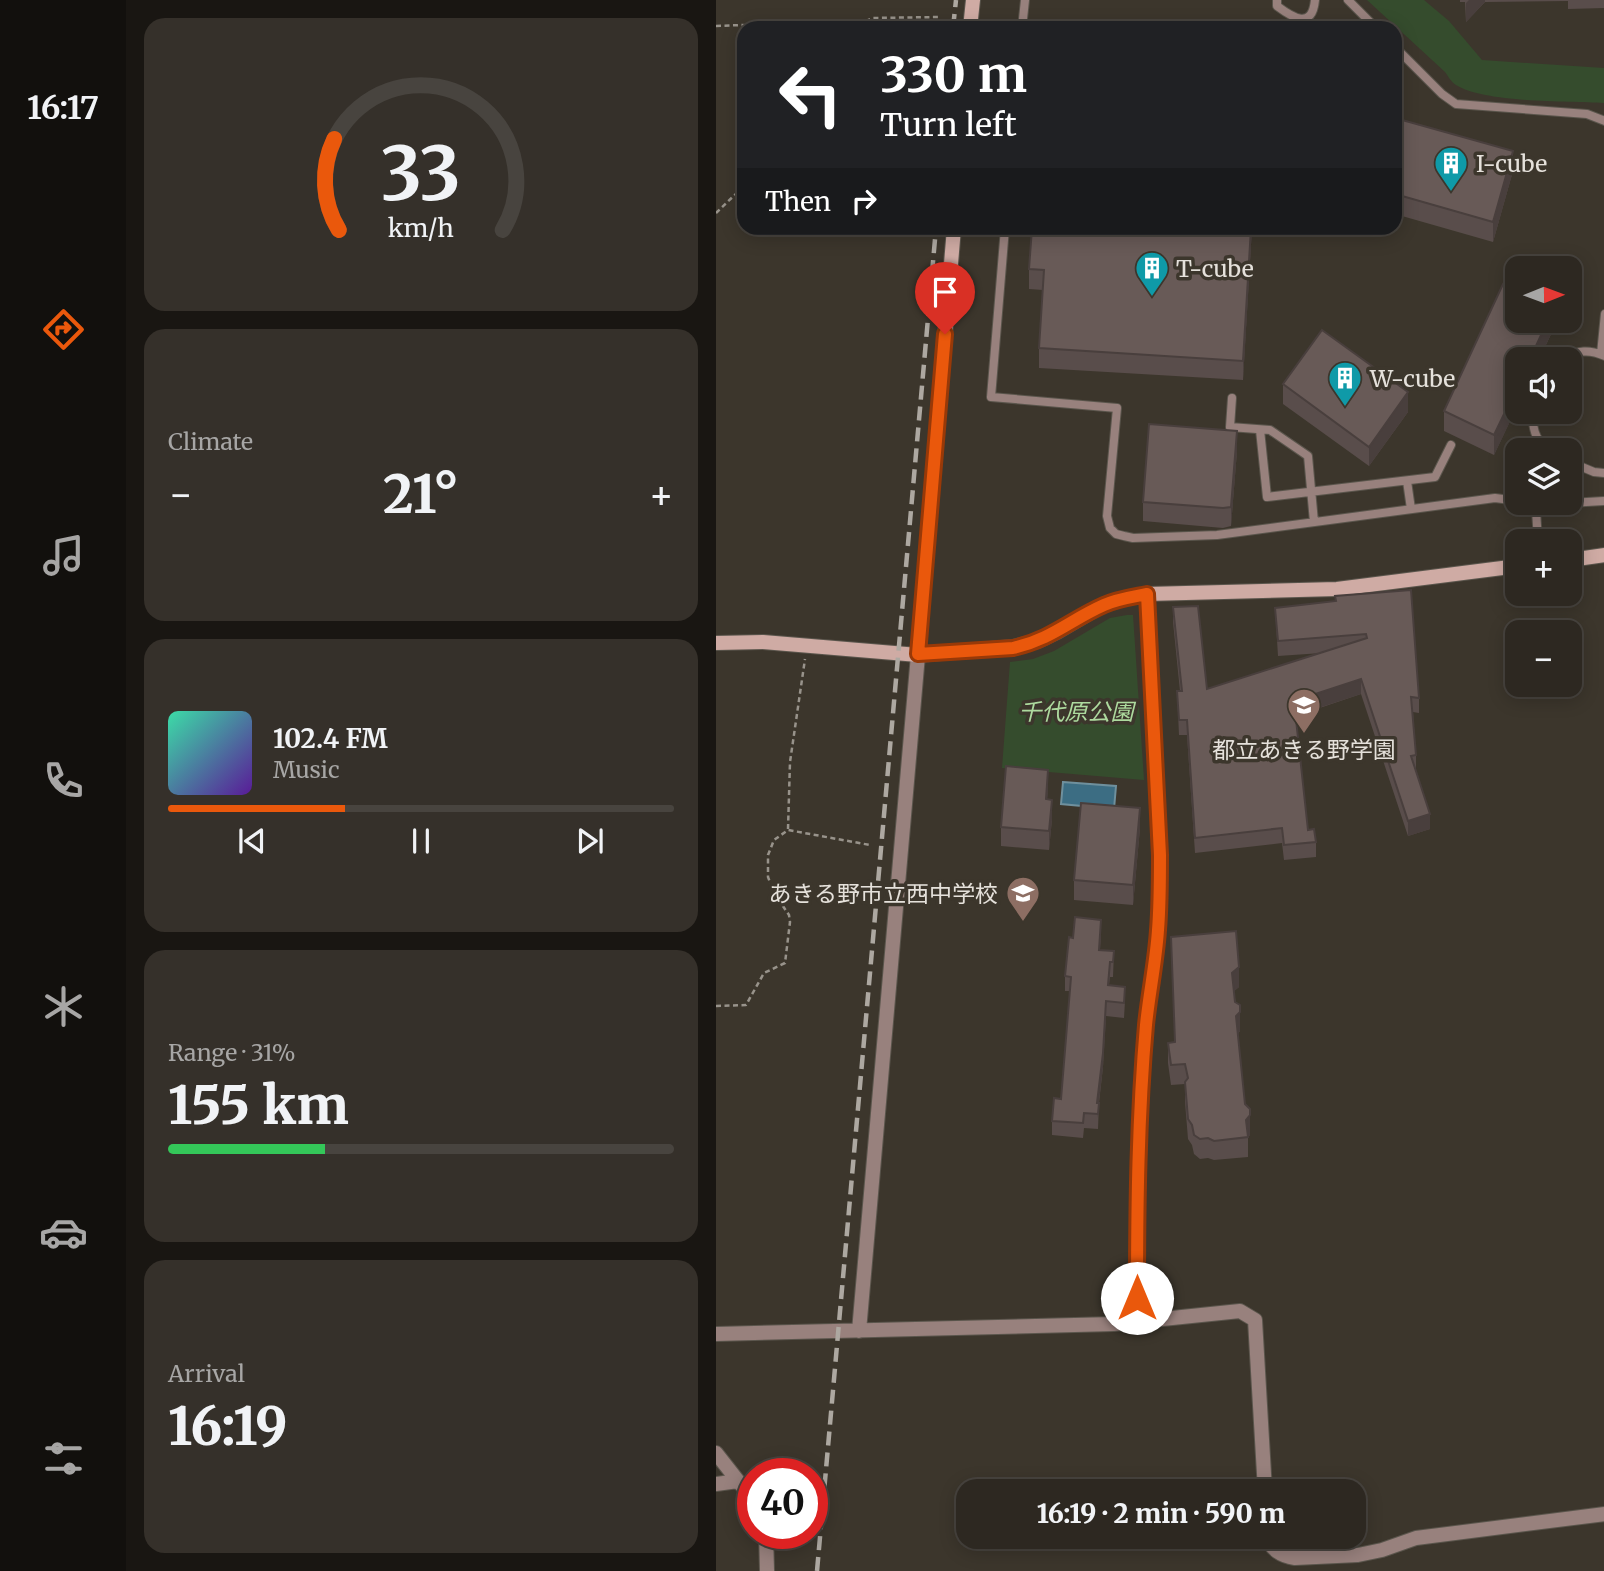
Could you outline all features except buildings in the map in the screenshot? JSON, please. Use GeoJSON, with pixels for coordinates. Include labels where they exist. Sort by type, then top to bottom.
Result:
{"type":"FeatureCollection","features":[{"type":"Feature","properties":{"kind":"street"},"geometry":{"type":"LineString","coordinates":[[971,21],[973,0]]}},
{"type":"Feature","properties":{"kind":"street"},"geometry":{"type":"LineString","coordinates":[[859,1331],[953,235]]}},
{"type":"Feature","properties":{"kind":"street"},"geometry":{"type":"LineString","coordinates":[[1582,558],[1604,555]]}},
{"type":"Feature","properties":{"kind":"street"},"geometry":{"type":"LineString","coordinates":[[716,643],[763,642],[918,654],[1013,648],[1057,632],[1101,606],[1147,594],[1337,589],[1505,568]]}},
{"type":"Feature","properties":{"kind":"street"},"geometry":{"type":"LineString","coordinates":[[1136,1322],[1141,1090],[1160,890],[1147,594]]}},
{"type":"Feature","properties":{"kind":"street"},"geometry":{"type":"LineString","coordinates":[[716,1334],[1114,1324],[1240,1311],[1255,1320],[1264,1479]]}},
{"type":"Feature","properties":{"kind":"street"},"geometry":{"type":"LineString","coordinates":[[716,1453],[737,1480]]}},
{"type":"Feature","properties":{"kind":"street"},"geometry":{"type":"LineString","coordinates":[[716,1484],[737,1481]]}},
{"type":"Feature","properties":{"kind":"street"},"geometry":{"type":"LineString","coordinates":[[1275,1549],[1286,1557],[1295,1558],[1358,1555],[1431,1535],[1604,1514]]}},
{"type":"Feature","properties":{"kind":"street"},"geometry":{"type":"LineString","coordinates":[[766,1549],[767,1571]]}},
{"type":"Feature","properties":{"kind":"lane"},"geometry":{"type":"LineString","coordinates":[[1023,21],[1025,0]]}},
{"type":"Feature","properties":{"kind":"lane"},"geometry":{"type":"LineString","coordinates":[[1277,0],[1277,6],[1294,19],[1302,20],[1314,10],[1315,0]]}},
{"type":"Feature","properties":{"kind":"lane"},"geometry":{"type":"LineString","coordinates":[[1348,0],[1369,21]]}},
{"type":"Feature","properties":{"kind":"lane"},"geometry":{"type":"LineString","coordinates":[[1402,54],[1442,94],[1456,104],[1587,114],[1604,121]]}},
{"type":"Feature","properties":{"kind":"lane"},"geometry":{"type":"LineString","coordinates":[[1004,235],[991,397],[1117,408],[1107,516],[1110,528],[1116,534],[1133,538],[1217,535],[1495,498],[1505,499]]}},
{"type":"Feature","properties":{"kind":"lane"},"geometry":{"type":"LineString","coordinates":[[1582,352],[1602,355],[1604,314]]}},
{"type":"Feature","properties":{"kind":"lane"},"geometry":{"type":"LineString","coordinates":[[1232,398],[1230,427],[1270,430],[1308,456],[1314,522]]}},
{"type":"Feature","properties":{"kind":"lane"},"geometry":{"type":"LineString","coordinates":[[1260,430],[1267,497],[1435,477],[1451,445]]}},
{"type":"Feature","properties":{"kind":"lane"},"geometry":{"type":"LineString","coordinates":[[1582,467],[1604,473]]}},
{"type":"Feature","properties":{"kind":"lane"},"geometry":{"type":"LineString","coordinates":[[1407,481],[1411,509]]}},
{"type":"Feature","properties":{"kind":"lane"},"geometry":{"type":"LineString","coordinates":[[1582,502],[1604,501]]}},
{"type":"Feature","properties":{"kind":"path"},"geometry":{"type":"LineString","coordinates":[[866,21],[873,18],[938,17]]}},
{"type":"Feature","properties":{"kind":"path"},"geometry":{"type":"LineString","coordinates":[[716,26],[737,25]]}},
{"type":"Feature","properties":{"kind":"path"},"geometry":{"type":"LineString","coordinates":[[716,213],[737,193]]}},
{"type":"Feature","properties":{"kind":"path"},"geometry":{"type":"LineString","coordinates":[[788,830],[791,749],[807,645]]}},
{"type":"Feature","properties":{"kind":"path"},"geometry":{"type":"LineString","coordinates":[[716,1006],[746,1005],[764,973],[785,963],[790,931],[789,915],[774,893],[768,877],[768,855],[774,840],[788,830],[870,845]]}},
{"type":"Feature","properties":{"kind":"green space"},"geometry":{"type":"Polygon","coordinates":[[[1367,0],[1424,0],[1449,21],[1482,60],[1604,68],[1604,103],[1506,98],[1469,91],[1454,84],[1445,72],[1402,32],[1402,21],[1390,21],[1367,0]]]}},
{"type":"Feature","properties":{"kind":"green space","name":"千代原公園"},"geometry":{"type":"Polygon","coordinates":[[[1133,615],[1144,780],[1002,768],[1010,662],[1033,659],[1054,651],[1110,618],[1133,615]]]}},
{"type":"Feature","properties":{"kind":"water"},"geometry":{"type":"Polygon","coordinates":[[[1063,782],[1116,786],[1114,809],[1061,804],[1063,782]]]}},
{"type":"Feature","properties":{"kind":"railway"},"geometry":{"type":"LineString","coordinates":[[954,21],[956,0]]}},
{"type":"Feature","properties":{"kind":"railway"},"geometry":{"type":"LineString","coordinates":[[817,1571],[935,235]]}},
{"type":"Feature","properties":{"kind":"place","name":"I-cube"},"geometry":{"type":"Point","coordinates":[1451,193]}},
{"type":"Feature","properties":{"kind":"place","name":"T-cube"},"geometry":{"type":"Point","coordinates":[1152,298]}},
{"type":"Feature","properties":{"kind":"place","name":"W-cube"},"geometry":{"type":"Point","coordinates":[1345,408]}},
{"type":"Feature","properties":{"kind":"place","name":"都立あきる野学園"},"geometry":{"type":"Point","coordinates":[1304,735]}},
{"type":"Feature","properties":{"kind":"place","name":"あきる野市立西中学校"},"geometry":{"type":"Point","coordinates":[1023,923]}},
{"type":"Feature","properties":{"kind":"route"},"geometry":{"type":"LineString","coordinates":[[945,334],[918,654],[1026,645],[1057,632],[1101,606],[1147,594],[1160,890],[1141,1090],[1137,1298]]}}]}
